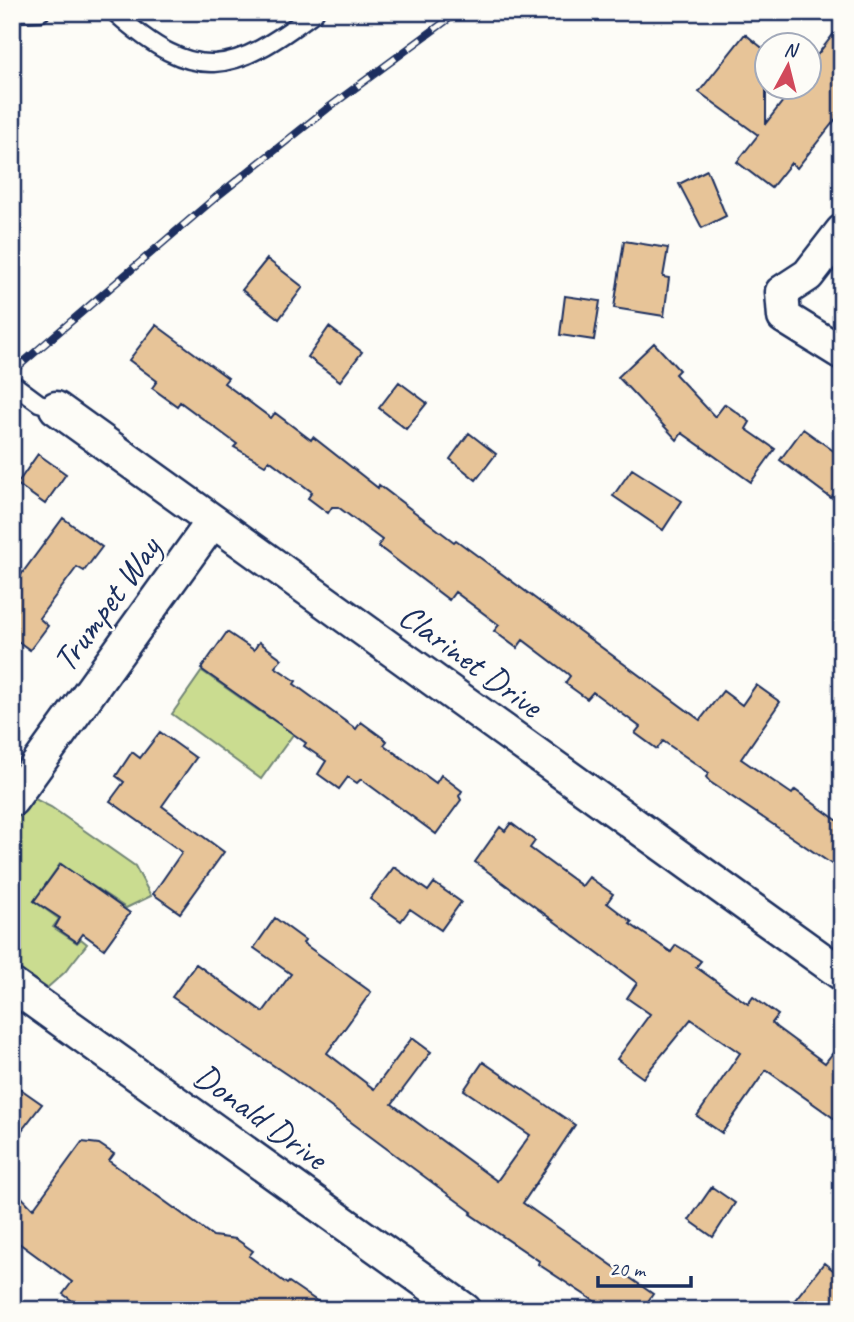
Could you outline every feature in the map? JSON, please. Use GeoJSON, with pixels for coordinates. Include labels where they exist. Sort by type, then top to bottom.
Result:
{"type":"FeatureCollection","features":[{"type":"Feature","properties":{"kind":"street"},"geometry":{"type":"LineString","coordinates":[[842,231],[808,275],[782,292],[785,317],[842,353]]}},
{"type":"Feature","properties":{"kind":"street","name":"Clarinet Drive"},"geometry":{"type":"LineString","coordinates":[[56,408],[842,974]]}},
{"type":"Feature","properties":{"kind":"street","name":"Trumpet Way"},"geometry":{"type":"LineString","coordinates":[[12,800],[213,521]]}},
{"type":"Feature","properties":{"kind":"street","name":"Donald Drive"},"geometry":{"type":"LineString","coordinates":[[12,985],[465,1310]]}},
{"type":"Feature","properties":{"kind":"lane"},"geometry":{"type":"LineString","coordinates":[[12,13],[41,12]]}},
{"type":"Feature","properties":{"kind":"lane"},"geometry":{"type":"LineString","coordinates":[[114,12],[161,49],[188,60],[215,64],[238,60],[273,44],[315,12]]}},
{"type":"Feature","properties":{"kind":"lane"},"geometry":{"type":"LineString","coordinates":[[12,383],[39,403],[56,408]]}},
{"type":"Feature","properties":{"kind":"green space"},"geometry":{"type":"Polygon","coordinates":[[[202,671],[269,718],[274,712],[297,729],[261,779],[172,714],[202,671]]]}},
{"type":"Feature","properties":{"kind":"green space"},"geometry":{"type":"Polygon","coordinates":[[[29,796],[51,807],[135,866],[151,896],[126,908],[60,864],[34,901],[59,919],[53,927],[77,943],[81,939],[87,944],[65,972],[47,988],[12,964],[12,819],[29,796]]]}},
{"type":"Feature","properties":{"kind":"building"},"geometry":{"type":"Polygon","coordinates":[[[842,23],[842,111],[797,168],[791,163],[771,188],[737,162],[758,135],[699,92],[745,34],[752,40],[752,102],[766,102],[766,123],[782,102],[822,102],[822,49],[842,23]]]}},
{"type":"Feature","properties":{"kind":"building"},"geometry":{"type":"Polygon","coordinates":[[[707,170],[726,216],[702,228],[679,184],[707,170]]]}},
{"type":"Feature","properties":{"kind":"building"},"geometry":{"type":"Polygon","coordinates":[[[624,241],[668,248],[663,277],[669,278],[664,316],[614,308],[624,241]]]}},
{"type":"Feature","properties":{"kind":"building"},"geometry":{"type":"Polygon","coordinates":[[[267,259],[303,287],[279,319],[242,290],[267,259]]]}},
{"type":"Feature","properties":{"kind":"building"},"geometry":{"type":"Polygon","coordinates":[[[565,296],[600,301],[594,340],[560,335],[565,296]]]}},
{"type":"Feature","properties":{"kind":"building"},"geometry":{"type":"Polygon","coordinates":[[[156,325],[228,378],[224,383],[271,418],[275,413],[311,440],[313,437],[378,488],[379,485],[454,542],[456,540],[700,720],[723,691],[742,705],[756,685],[780,702],[741,759],[792,794],[795,790],[842,824],[842,871],[710,782],[706,777],[709,773],[663,741],[657,749],[635,733],[640,727],[593,692],[587,699],[565,683],[570,676],[568,674],[523,640],[517,648],[494,631],[499,625],[455,592],[449,600],[378,546],[382,540],[338,507],[332,507],[328,513],[308,498],[312,492],[269,460],[265,465],[234,447],[237,444],[180,402],[177,406],[152,388],[157,381],[129,360],[156,325]]]}},
{"type":"Feature","properties":{"kind":"building"},"geometry":{"type":"Polygon","coordinates":[[[329,327],[362,352],[340,381],[308,357],[329,327]]]}},
{"type":"Feature","properties":{"kind":"building"},"geometry":{"type":"Polygon","coordinates":[[[654,343],[679,370],[675,374],[715,417],[725,404],[750,422],[746,429],[775,449],[751,482],[682,433],[677,440],[618,377],[654,343]]]}},
{"type":"Feature","properties":{"kind":"building"},"geometry":{"type":"Polygon","coordinates":[[[399,382],[427,403],[406,429],[379,408],[399,382]]]}},
{"type":"Feature","properties":{"kind":"building"},"geometry":{"type":"Polygon","coordinates":[[[803,429],[842,457],[842,483],[831,498],[780,460],[803,429]]]}},
{"type":"Feature","properties":{"kind":"building"},"geometry":{"type":"Polygon","coordinates":[[[469,433],[496,454],[476,480],[450,459],[469,433]]]}},
{"type":"Feature","properties":{"kind":"building"},"geometry":{"type":"Polygon","coordinates":[[[38,454],[66,474],[45,504],[17,484],[38,454]]]}},
{"type":"Feature","properties":{"kind":"building"},"geometry":{"type":"Polygon","coordinates":[[[632,469],[682,501],[663,530],[613,496],[632,469]]]}},
{"type":"Feature","properties":{"kind":"building"},"geometry":{"type":"Polygon","coordinates":[[[63,518],[102,547],[84,571],[77,567],[39,618],[48,626],[30,650],[12,637],[12,587],[63,518]]]}},
{"type":"Feature","properties":{"kind":"building"},"geometry":{"type":"Polygon","coordinates":[[[227,632],[254,650],[259,642],[282,659],[275,667],[296,681],[294,684],[356,729],[361,722],[387,741],[384,745],[436,783],[441,775],[462,791],[459,796],[461,800],[436,834],[361,779],[357,783],[348,777],[339,789],[318,774],[326,761],[304,746],[306,743],[201,669],[227,632]]]}},
{"type":"Feature","properties":{"kind":"building"},"geometry":{"type":"Polygon","coordinates":[[[160,732],[196,758],[162,806],[224,852],[180,913],[153,894],[182,852],[110,801],[124,782],[116,776],[132,752],[140,758],[160,732]]]}},
{"type":"Feature","properties":{"kind":"building"},"geometry":{"type":"Polygon","coordinates":[[[511,823],[535,841],[530,848],[582,886],[589,877],[613,894],[607,903],[632,922],[630,924],[671,952],[676,945],[701,961],[696,967],[748,1004],[753,997],[778,1015],[772,1023],[825,1063],[842,1041],[842,1124],[766,1070],[722,1133],[697,1116],[740,1053],[691,1019],[643,1078],[617,1059],[650,1014],[627,998],[637,983],[475,862],[500,827],[505,831],[511,823]]]}},
{"type":"Feature","properties":{"kind":"building"},"geometry":{"type":"Polygon","coordinates":[[[61,864],[130,913],[104,949],[83,934],[77,942],[55,927],[60,918],[34,901],[61,864]]]}},
{"type":"Feature","properties":{"kind":"building"},"geometry":{"type":"Polygon","coordinates":[[[394,867],[428,891],[434,883],[461,902],[441,930],[410,909],[401,921],[370,899],[394,867]]]}},
{"type":"Feature","properties":{"kind":"building"},"geometry":{"type":"Polygon","coordinates":[[[275,918],[305,940],[303,943],[371,992],[327,1053],[374,1089],[412,1038],[431,1052],[392,1104],[497,1181],[530,1135],[464,1090],[483,1062],[575,1125],[523,1203],[653,1294],[642,1310],[608,1310],[538,1264],[539,1261],[470,1214],[472,1212],[289,1076],[172,997],[196,964],[263,1012],[291,974],[254,948],[275,918]]]}},
{"type":"Feature","properties":{"kind":"building"},"geometry":{"type":"Polygon","coordinates":[[[12,1083],[42,1104],[12,1143],[12,1083]]]}},
{"type":"Feature","properties":{"kind":"building"},"geometry":{"type":"Polygon","coordinates":[[[82,1142],[99,1144],[114,1154],[109,1161],[213,1236],[236,1239],[253,1251],[249,1256],[287,1284],[289,1282],[330,1310],[85,1310],[63,1294],[72,1282],[12,1238],[12,1187],[33,1209],[82,1142]]]}},
{"type":"Feature","properties":{"kind":"building"},"geometry":{"type":"Polygon","coordinates":[[[712,1187],[735,1203],[713,1237],[689,1220],[712,1187]]]}},
{"type":"Feature","properties":{"kind":"building"},"geometry":{"type":"Polygon","coordinates":[[[824,1263],[842,1277],[842,1310],[787,1310],[824,1263]]]}},
{"type":"Feature","properties":{"kind":"railway"},"geometry":{"type":"LineString","coordinates":[[12,372],[215,198],[328,108],[458,12]]}}]}
